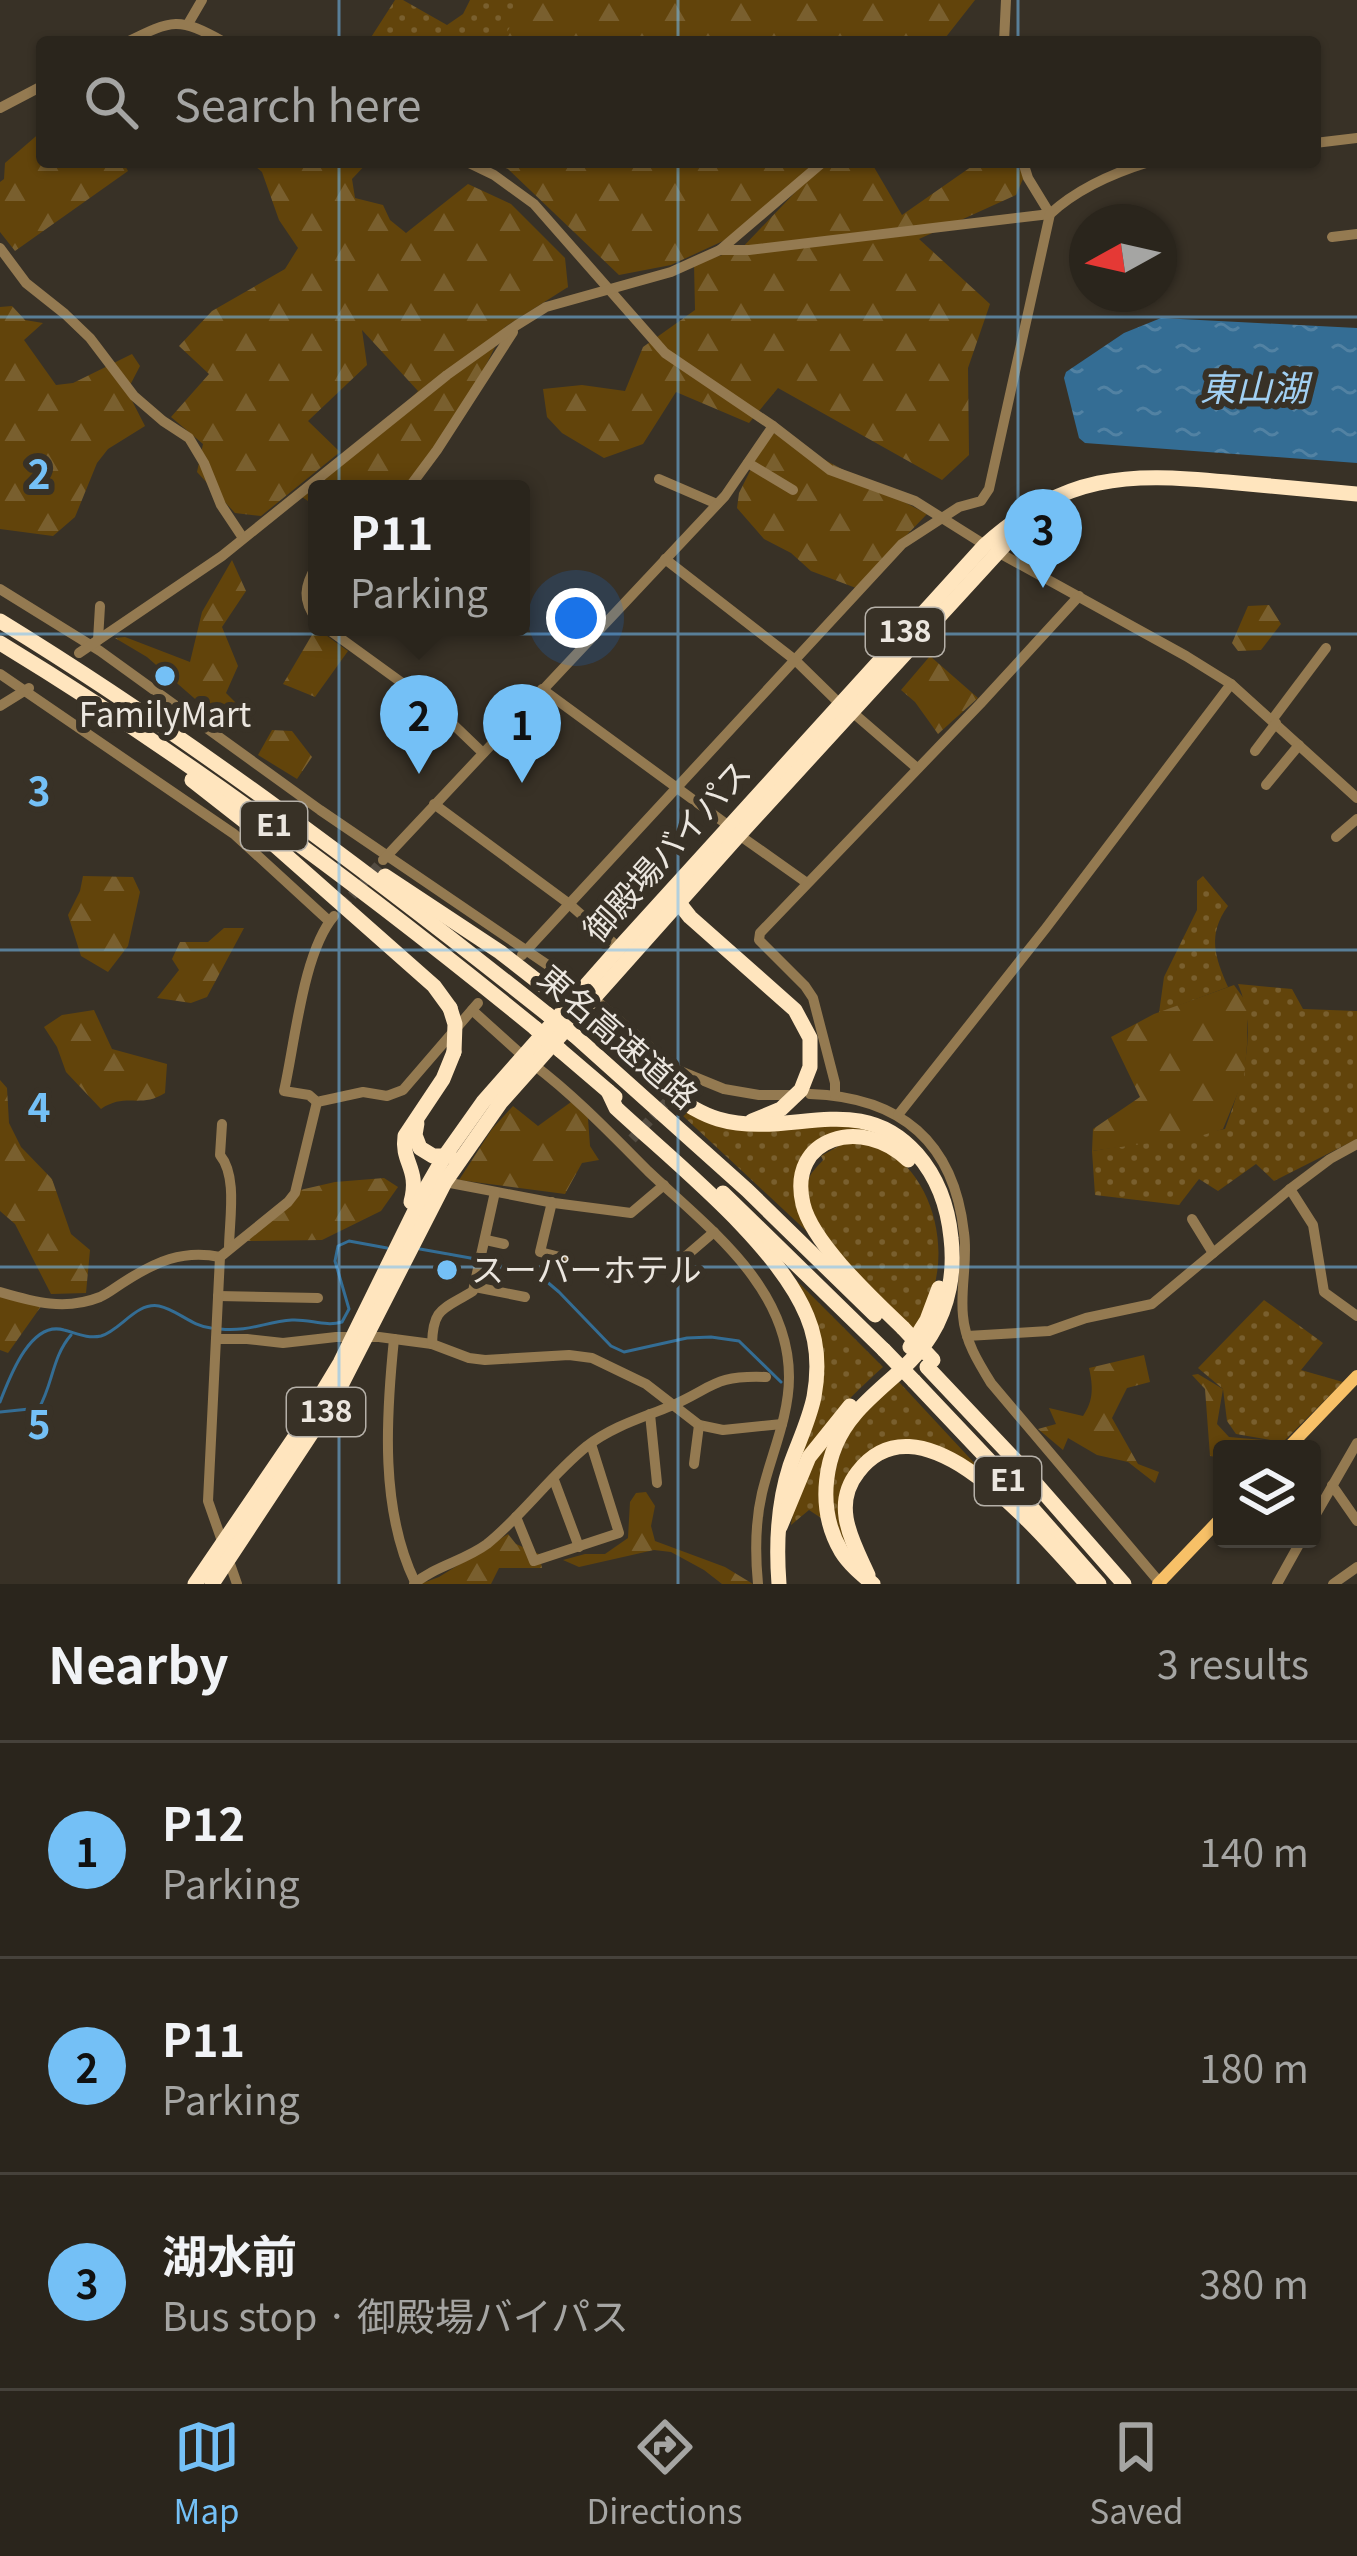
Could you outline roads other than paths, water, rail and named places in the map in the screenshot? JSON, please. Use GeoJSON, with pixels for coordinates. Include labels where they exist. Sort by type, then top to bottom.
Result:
{"type":"FeatureCollection","features":[{"type":"Feature","properties":{"kind":"highway","name":"御殿場バイパス"},"geometry":{"type":"LineString","coordinates":[[588,993],[619,948],[678,894],[991,548],[1041,511],[1074,492],[1132,477],[1357,494]]}},
{"type":"Feature","properties":{"kind":"highway","name":"東名高速道路"},"geometry":{"type":"LineString","coordinates":[[0,621],[293,816],[574,1035],[900,1332],[1124,1584]]}},
{"type":"Feature","properties":{"kind":"highway","name":"東名高速道路"},"geometry":{"type":"LineString","coordinates":[[0,643],[282,831],[608,1090],[733,1202],[884,1350],[1099,1584]]}},
{"type":"Feature","properties":{"kind":"highway"},"geometry":{"type":"LineString","coordinates":[[100,707],[272,842],[434,986],[450,1008],[455,1024],[448,1070],[404,1141],[415,1185],[403,1247]]}},
{"type":"Feature","properties":{"kind":"highway"},"geometry":{"type":"LineString","coordinates":[[293,816],[500,952],[683,1102],[708,1116],[757,1126],[832,1118],[873,1124],[897,1136],[917,1155],[944,1202],[953,1256],[942,1312],[918,1353],[848,1422],[828,1466],[826,1494],[834,1536],[850,1564],[873,1584]]}},
{"type":"Feature","properties":{"kind":"highway","name":"御殿場バイパス"},"geometry":{"type":"LineString","coordinates":[[195,1584],[226,1551],[334,1400],[444,1157],[483,1102],[665,918],[678,894]]}},
{"type":"Feature","properties":{"kind":"highway"},"geometry":{"type":"LineString","coordinates":[[678,894],[690,917],[796,1010],[810,1038],[807,1080],[791,1101],[766,1118],[731,1122]]}},
{"type":"Feature","properties":{"kind":"highway"},"geometry":{"type":"LineString","coordinates":[[665,918],[690,917]]}},
{"type":"Feature","properties":{"kind":"highway","name":"御殿場バイパス"},"geometry":{"type":"LineString","coordinates":[[403,1247],[529,1060]]}},
{"type":"Feature","properties":{"kind":"highway"},"geometry":{"type":"LineString","coordinates":[[608,1090],[616,1108],[749,1235],[792,1288],[808,1318],[817,1361],[814,1395],[786,1480],[779,1584]]}},
{"type":"Feature","properties":{"kind":"highway"},"geometry":{"type":"LineString","coordinates":[[428,1101],[416,1126],[416,1140],[424,1152],[444,1157],[457,1152],[501,1102]]}},
{"type":"Feature","properties":{"kind":"highway"},"geometry":{"type":"LineString","coordinates":[[780,1527],[816,1446],[847,1408],[903,1355],[922,1328],[937,1297],[942,1268],[938,1215],[913,1165],[877,1138],[852,1134],[835,1138],[813,1154],[804,1172],[801,1191],[808,1220],[900,1332]]}},
{"type":"Feature","properties":{"kind":"highway"},"geometry":{"type":"LineString","coordinates":[[873,1584],[846,1528],[848,1493],[855,1476],[872,1457],[908,1446],[950,1458],[976,1474],[1088,1584]]}},
{"type":"Feature","properties":{"kind":"highway","name":"御殿場バイパス"},"geometry":{"type":"LineString","coordinates":[[212,1584],[226,1551]]}},
{"type":"Feature","properties":{"kind":"main road"},"geometry":{"type":"LineString","coordinates":[[1296,1440],[1357,1376]]}},
{"type":"Feature","properties":{"kind":"main road"},"geometry":{"type":"LineString","coordinates":[[1159,1584],[1213,1527]]}},
{"type":"Feature","properties":{"kind":"street"},"geometry":{"type":"LineString","coordinates":[[188,24],[202,0]]}},
{"type":"Feature","properties":{"kind":"street"},"geometry":{"type":"LineString","coordinates":[[1004,36],[1006,0]]}},
{"type":"Feature","properties":{"kind":"street"},"geometry":{"type":"LineString","coordinates":[[140,36],[173,23],[188,24],[212,36]]}},
{"type":"Feature","properties":{"kind":"street"},"geometry":{"type":"LineString","coordinates":[[0,108],[36,89]]}},
{"type":"Feature","properties":{"kind":"street"},"geometry":{"type":"LineString","coordinates":[[1321,142],[1357,138]]}},
{"type":"Feature","properties":{"kind":"street"},"geometry":{"type":"LineString","coordinates":[[479,168],[534,204],[664,353],[830,470],[915,501],[1231,684],[1357,798]]}},
{"type":"Feature","properties":{"kind":"street"},"geometry":{"type":"LineString","coordinates":[[316,480],[517,325],[546,307],[671,272],[720,250],[816,168]]}},
{"type":"Feature","properties":{"kind":"street"},"geometry":{"type":"LineString","coordinates":[[1025,168],[1050,214]]}},
{"type":"Feature","properties":{"kind":"street"},"geometry":{"type":"LineString","coordinates":[[524,952],[902,544],[959,507],[981,501],[989,490],[1050,214],[1065,200],[1130,168]]}},
{"type":"Feature","properties":{"kind":"street"},"geometry":{"type":"LineString","coordinates":[[720,250],[1050,214]]}},
{"type":"Feature","properties":{"kind":"street"},"geometry":{"type":"LineString","coordinates":[[1332,236],[1357,235]]}},
{"type":"Feature","properties":{"kind":"street"},"geometry":{"type":"LineString","coordinates":[[0,248],[26,283],[89,338],[134,396],[189,438],[221,505],[243,538]]}},
{"type":"Feature","properties":{"kind":"street"},"geometry":{"type":"LineString","coordinates":[[415,480],[517,325]]}},
{"type":"Feature","properties":{"kind":"street"},"geometry":{"type":"LineString","coordinates":[[385,858],[717,504],[772,426]]}},
{"type":"Feature","properties":{"kind":"street"},"geometry":{"type":"LineString","coordinates":[[748,463],[793,490]]}},
{"type":"Feature","properties":{"kind":"street"},"geometry":{"type":"LineString","coordinates":[[659,479],[717,504]]}},
{"type":"Feature","properties":{"kind":"street"},"geometry":{"type":"LineString","coordinates":[[89,646],[161,598],[308,486]]}},
{"type":"Feature","properties":{"kind":"street"},"geometry":{"type":"LineString","coordinates":[[665,559],[794,661],[917,768]]}},
{"type":"Feature","properties":{"kind":"street"},"geometry":{"type":"LineString","coordinates":[[0,589],[89,646],[385,858],[588,993],[686,1082],[742,1093],[788,1095]]}},
{"type":"Feature","properties":{"kind":"street"},"geometry":{"type":"LineString","coordinates":[[835,1095],[813,998],[760,940],[760,933],[1079,596]]}},
{"type":"Feature","properties":{"kind":"street"},"geometry":{"type":"LineString","coordinates":[[89,646],[100,606]]}},
{"type":"Feature","properties":{"kind":"street"},"geometry":{"type":"LineString","coordinates":[[337,636],[434,706],[482,752]]}},
{"type":"Feature","properties":{"kind":"street"},"geometry":{"type":"LineString","coordinates":[[1255,751],[1326,648]]}},
{"type":"Feature","properties":{"kind":"street"},"geometry":{"type":"LineString","coordinates":[[0,674],[29,688],[130,765],[234,834],[332,918],[314,953],[284,1091],[309,1095],[317,1102]]}},
{"type":"Feature","properties":{"kind":"street"},"geometry":{"type":"LineString","coordinates":[[898,1114],[1231,684]]}},
{"type":"Feature","properties":{"kind":"street"},"geometry":{"type":"LineString","coordinates":[[0,706],[29,688]]}},
{"type":"Feature","properties":{"kind":"street"},"geometry":{"type":"LineString","coordinates":[[542,689],[807,883]]}},
{"type":"Feature","properties":{"kind":"street"},"geometry":{"type":"LineString","coordinates":[[1266,785],[1300,745]]}},
{"type":"Feature","properties":{"kind":"street"},"geometry":{"type":"LineString","coordinates":[[1346,788],[1357,776]]}},
{"type":"Feature","properties":{"kind":"street"},"geometry":{"type":"LineString","coordinates":[[434,804],[568,903],[619,948]]}},
{"type":"Feature","properties":{"kind":"street"},"geometry":{"type":"LineString","coordinates":[[1336,837],[1357,819]]}},
{"type":"Feature","properties":{"kind":"street"},"geometry":{"type":"LineString","coordinates":[[317,1102],[363,1092],[387,1096],[403,1090],[475,1007],[529,1060],[628,1143],[741,1261],[778,1324],[789,1379],[758,1512],[758,1584]]}},
{"type":"Feature","properties":{"kind":"street"},"geometry":{"type":"LineString","coordinates":[[810,1094],[869,1101],[898,1114],[943,1162],[957,1195],[965,1234],[963,1314],[971,1349],[992,1383],[1159,1584]]}},
{"type":"Feature","properties":{"kind":"street"},"geometry":{"type":"LineString","coordinates":[[0,1292],[42,1305],[82,1302],[104,1296],[161,1260],[181,1254],[224,1253],[295,1193],[317,1102]]}},
{"type":"Feature","properties":{"kind":"street"},"geometry":{"type":"LineString","coordinates":[[222,1124],[220,1155],[226,1163],[230,1195],[218,1295],[208,1502],[237,1584]]}},
{"type":"Feature","properties":{"kind":"street"},"geometry":{"type":"LineString","coordinates":[[967,1336],[1048,1331],[1146,1306],[1330,1159],[1357,1144]]}},
{"type":"Feature","properties":{"kind":"street"},"geometry":{"type":"LineString","coordinates":[[445,1182],[631,1213],[664,1185]]}},
{"type":"Feature","properties":{"kind":"street"},"geometry":{"type":"LineString","coordinates":[[1290,1190],[1313,1225],[1324,1292],[1357,1316]]}},
{"type":"Feature","properties":{"kind":"street"},"geometry":{"type":"LineString","coordinates":[[432,1345],[437,1313],[475,1288],[495,1192]]}},
{"type":"Feature","properties":{"kind":"street"},"geometry":{"type":"LineString","coordinates":[[552,1202],[540,1252],[568,1259]]}},
{"type":"Feature","properties":{"kind":"street"},"geometry":{"type":"LineString","coordinates":[[1192,1219],[1214,1253]]}},
{"type":"Feature","properties":{"kind":"street"},"geometry":{"type":"LineString","coordinates":[[679,1262],[714,1232]]}},
{"type":"Feature","properties":{"kind":"street"},"geometry":{"type":"LineString","coordinates":[[486,1240],[504,1244]]}},
{"type":"Feature","properties":{"kind":"street"},"geometry":{"type":"LineString","coordinates":[[475,1288],[525,1297]]}},
{"type":"Feature","properties":{"kind":"street"},"geometry":{"type":"LineString","coordinates":[[218,1295],[318,1298]]}},
{"type":"Feature","properties":{"kind":"street"},"geometry":{"type":"LineString","coordinates":[[216,1340],[283,1342],[360,1336],[432,1345],[485,1360],[592,1358],[629,1374],[699,1425],[723,1430],[782,1424]]}},
{"type":"Feature","properties":{"kind":"street"},"geometry":{"type":"LineString","coordinates":[[394,1339],[388,1398],[392,1508],[400,1553],[414,1583],[484,1546],[591,1444],[616,1427],[674,1405],[716,1381],[766,1377]]}},
{"type":"Feature","properties":{"kind":"street"},"geometry":{"type":"LineString","coordinates":[[650,1414],[657,1483]]}},
{"type":"Feature","properties":{"kind":"street"},"geometry":{"type":"LineString","coordinates":[[694,1464],[699,1425]]}},
{"type":"Feature","properties":{"kind":"street"},"geometry":{"type":"LineString","coordinates":[[1321,1505],[1357,1443]]}},
{"type":"Feature","properties":{"kind":"street"},"geometry":{"type":"LineString","coordinates":[[516,1517],[534,1562],[619,1533],[591,1444]]}},
{"type":"Feature","properties":{"kind":"street"},"geometry":{"type":"LineString","coordinates":[[554,1480],[579,1547]]}},
{"type":"Feature","properties":{"kind":"street"},"geometry":{"type":"LineString","coordinates":[[1332,1485],[1357,1521]]}},
{"type":"Feature","properties":{"kind":"street"},"geometry":{"type":"LineString","coordinates":[[1277,1584],[1297,1548]]}},
{"type":"Feature","properties":{"kind":"street"},"geometry":{"type":"LineString","coordinates":[[1334,1584],[1357,1567]]}},
{"type":"Feature","properties":{"kind":"water","name":"東山湖"},"geometry":{"type":"Polygon","coordinates":[[[1161,318],[1357,328],[1357,463],[1085,443],[1079,438],[1066,372],[1124,333],[1161,318]]]}},
{"type":"Feature","properties":{"kind":"waterway"},"geometry":{"type":"LineString","coordinates":[[220,1329],[292,1320],[342,1322],[349,1309],[335,1261],[338,1246],[349,1241],[387,1248]]}},
{"type":"Feature","properties":{"kind":"waterway"},"geometry":{"type":"LineString","coordinates":[[420,1249],[476,1259]]}},
{"type":"Feature","properties":{"kind":"waterway"},"geometry":{"type":"LineString","coordinates":[[485,1262],[539,1275],[611,1346],[624,1352],[687,1338],[739,1341],[781,1382]]}},
{"type":"Feature","properties":{"kind":"waterway"},"geometry":{"type":"LineString","coordinates":[[0,1402],[31,1342],[52,1329],[101,1336],[151,1306],[211,1328]]}},
{"type":"Feature","properties":{"kind":"waterway"},"geometry":{"type":"LineString","coordinates":[[0,1412],[39,1408],[71,1335]]}},
{"type":"Feature","properties":{"kind":"tunnel"},"geometry":{"type":"LineString","coordinates":[[342,907],[383,860]]}},
{"type":"Feature","properties":{"kind":"tunnel"},"geometry":{"type":"LineString","coordinates":[[632,1139],[682,1086]]}},
{"type":"Feature","properties":{"kind":"place","name":"湖水前"},"geometry":{"type":"Point","coordinates":[1043,588]}},
{"type":"Feature","properties":{"kind":"place","name":"FamilyMart"},"geometry":{"type":"Point","coordinates":[165,676]}},
{"type":"Feature","properties":{"kind":"place","name":"P11"},"geometry":{"type":"Point","coordinates":[419,774]}},
{"type":"Feature","properties":{"kind":"place","name":"P12"},"geometry":{"type":"Point","coordinates":[522,783]}},
{"type":"Feature","properties":{"kind":"place","name":"スーパーホテル"},"geometry":{"type":"Point","coordinates":[447,1270]}}]}
